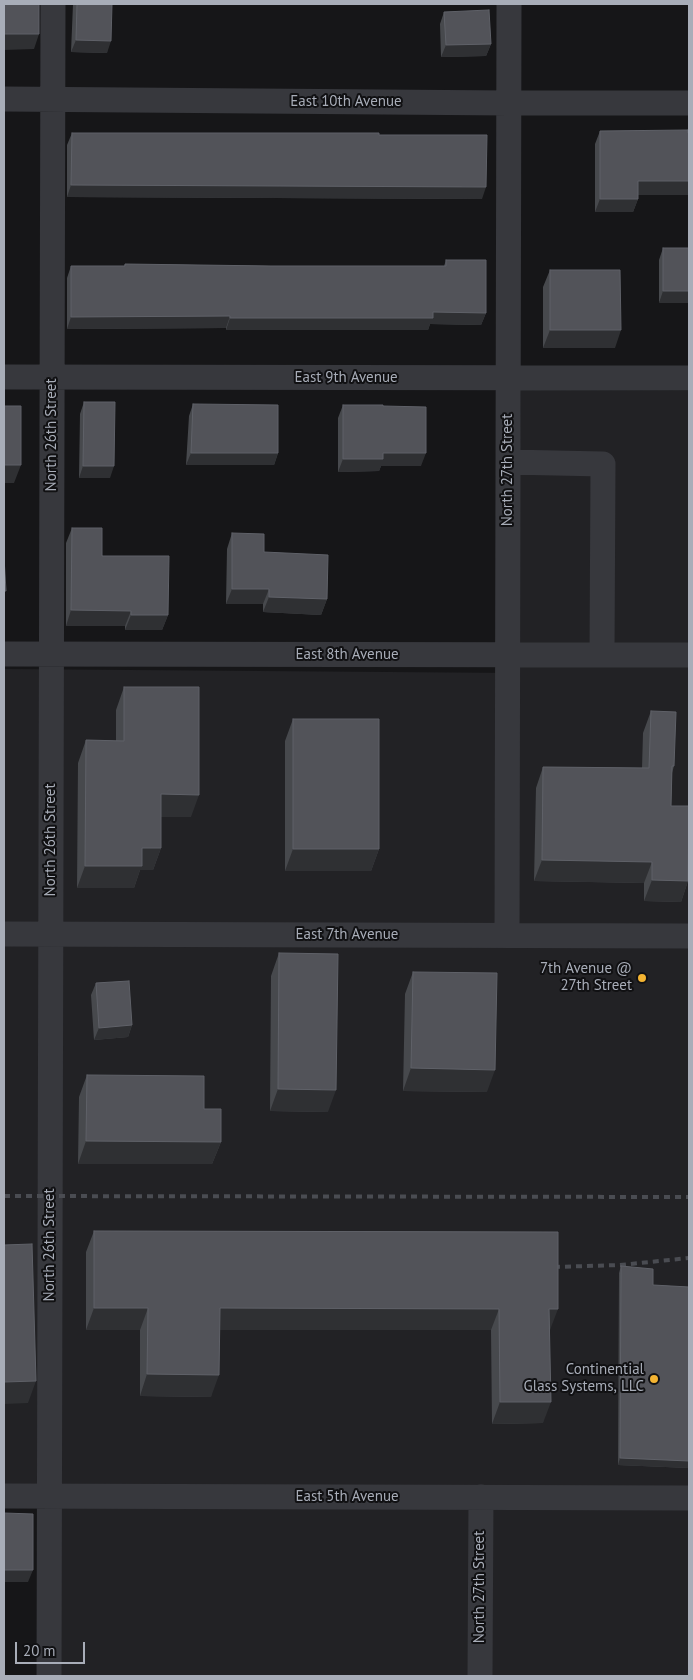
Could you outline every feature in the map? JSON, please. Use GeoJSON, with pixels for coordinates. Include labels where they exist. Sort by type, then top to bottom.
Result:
{"type":"FeatureCollection","features":[{"type":"Feature","properties":{"kind":"street","name":"North 26th Street"},"geometry":{"type":"LineString","coordinates":[[49,1676],[53,4]]}},
{"type":"Feature","properties":{"kind":"street","name":"North 27th Street"},"geometry":{"type":"LineString","coordinates":[[507,935],[509,4]]}},
{"type":"Feature","properties":{"kind":"street","name":"East 10th Avenue"},"geometry":{"type":"LineString","coordinates":[[4,99],[689,103]]}},
{"type":"Feature","properties":{"kind":"street","name":"East 9th Avenue"},"geometry":{"type":"LineString","coordinates":[[4,377],[689,378]]}},
{"type":"Feature","properties":{"kind":"street"},"geometry":{"type":"LineString","coordinates":[[508,462],[603,464],[602,655]]}},
{"type":"Feature","properties":{"kind":"street","name":"East 8th Avenue"},"geometry":{"type":"LineString","coordinates":[[4,654],[689,655]]}},
{"type":"Feature","properties":{"kind":"street","name":"East 7th Avenue"},"geometry":{"type":"LineString","coordinates":[[4,934],[689,936]]}},
{"type":"Feature","properties":{"kind":"street","name":"East 5th Avenue"},"geometry":{"type":"LineString","coordinates":[[4,1496],[689,1498]]}},
{"type":"Feature","properties":{"kind":"street","name":"North 27th Street"},"geometry":{"type":"LineString","coordinates":[[480,1676],[481,1497]]}},
{"type":"Feature","properties":{"kind":"shaded area"},"geometry":{"type":"Polygon","coordinates":[[[521,390],[689,391],[689,1676],[44,1676],[45,1494],[4,1493],[4,669],[517,673],[521,390]]]}},
{"type":"Feature","properties":{"kind":"building"},"geometry":{"type":"Polygon","coordinates":[[[4,4],[39,4],[39,34],[4,34],[4,4]]]}},
{"type":"Feature","properties":{"kind":"building"},"geometry":{"type":"Polygon","coordinates":[[[77,4],[112,4],[111,41],[76,40],[77,4]]]}},
{"type":"Feature","properties":{"kind":"building"},"geometry":{"type":"Polygon","coordinates":[[[489,10],[491,44],[446,45],[444,12],[489,10]]]}},
{"type":"Feature","properties":{"kind":"building"},"geometry":{"type":"Polygon","coordinates":[[[688,130],[689,181],[638,181],[638,199],[600,199],[600,131],[688,130]]]}},
{"type":"Feature","properties":{"kind":"building"},"geometry":{"type":"Polygon","coordinates":[[[72,133],[487,135],[486,187],[71,185],[72,133]]]}},
{"type":"Feature","properties":{"kind":"building"},"geometry":{"type":"Polygon","coordinates":[[[663,248],[689,248],[689,291],[663,291],[663,248]]]}},
{"type":"Feature","properties":{"kind":"building"},"geometry":{"type":"Polygon","coordinates":[[[446,260],[486,260],[486,313],[433,312],[433,318],[71,317],[71,266],[125,266],[125,264],[446,266],[446,260]]]}},
{"type":"Feature","properties":{"kind":"building"},"geometry":{"type":"Polygon","coordinates":[[[550,270],[620,270],[621,330],[550,330],[550,270]]]}},
{"type":"Feature","properties":{"kind":"building"},"geometry":{"type":"Polygon","coordinates":[[[84,402],[115,402],[114,466],[83,466],[84,402]]]}},
{"type":"Feature","properties":{"kind":"building"},"geometry":{"type":"Polygon","coordinates":[[[193,404],[278,405],[278,453],[191,453],[193,404]]]}},
{"type":"Feature","properties":{"kind":"building"},"geometry":{"type":"Polygon","coordinates":[[[343,405],[426,407],[426,453],[383,453],[383,459],[343,459],[343,405]]]}},
{"type":"Feature","properties":{"kind":"building"},"geometry":{"type":"Polygon","coordinates":[[[4,406],[21,406],[21,465],[4,465],[4,406]]]}},
{"type":"Feature","properties":{"kind":"building"},"geometry":{"type":"Polygon","coordinates":[[[72,528],[102,528],[102,556],[169,556],[168,615],[131,615],[131,611],[71,610],[72,528]]]}},
{"type":"Feature","properties":{"kind":"building"},"geometry":{"type":"Polygon","coordinates":[[[232,533],[264,534],[264,552],[328,555],[327,599],[269,597],[269,589],[232,589],[232,533]]]}},
{"type":"Feature","properties":{"kind":"building"},"geometry":{"type":"Polygon","coordinates":[[[4,557],[6,591],[4,591],[4,557]]]}},
{"type":"Feature","properties":{"kind":"building"},"geometry":{"type":"Polygon","coordinates":[[[124,687],[199,687],[199,795],[161,794],[161,848],[142,848],[142,866],[85,866],[86,740],[124,741],[124,687]]]}},
{"type":"Feature","properties":{"kind":"building"},"geometry":{"type":"Polygon","coordinates":[[[651,711],[676,712],[671,806],[689,806],[688,881],[652,880],[652,862],[542,860],[543,767],[649,768],[651,711]]]}},
{"type":"Feature","properties":{"kind":"building"},"geometry":{"type":"Polygon","coordinates":[[[293,719],[379,719],[379,849],[293,849],[293,719]]]}},
{"type":"Feature","properties":{"kind":"building"},"geometry":{"type":"Polygon","coordinates":[[[279,953],[338,954],[336,1090],[278,1089],[279,953]]]}},
{"type":"Feature","properties":{"kind":"building"},"geometry":{"type":"Polygon","coordinates":[[[413,972],[497,973],[495,1070],[411,1068],[413,972]]]}},
{"type":"Feature","properties":{"kind":"building"},"geometry":{"type":"Polygon","coordinates":[[[129,981],[132,1025],[99,1028],[96,983],[129,981]]]}},
{"type":"Feature","properties":{"kind":"building"},"geometry":{"type":"Polygon","coordinates":[[[87,1075],[204,1076],[204,1109],[221,1109],[221,1142],[86,1141],[87,1075]]]}},
{"type":"Feature","properties":{"kind":"building"},"geometry":{"type":"Polygon","coordinates":[[[94,1231],[558,1232],[558,1309],[549,1309],[551,1402],[500,1402],[499,1309],[220,1308],[219,1375],[147,1374],[148,1308],[94,1308],[94,1231]]]}},
{"type":"Feature","properties":{"kind":"building"},"geometry":{"type":"Polygon","coordinates":[[[32,1244],[36,1381],[4,1382],[4,1245],[32,1244]]]}},
{"type":"Feature","properties":{"kind":"building","name":"Continential Glass Systems, LLC"},"geometry":{"type":"Polygon","coordinates":[[[621,1266],[653,1269],[653,1285],[689,1287],[689,1461],[620,1458],[621,1266]]]}},
{"type":"Feature","properties":{"kind":"building"},"geometry":{"type":"Polygon","coordinates":[[[4,1513],[33,1514],[33,1570],[4,1570],[4,1513]]]}},
{"type":"Feature","properties":{"kind":"railway"},"geometry":{"type":"LineString","coordinates":[[4,1196],[689,1197]]}},
{"type":"Feature","properties":{"kind":"railway"},"geometry":{"type":"LineString","coordinates":[[554,1267],[620,1265],[689,1258]]}},
{"type":"Feature","properties":{"kind":"place","name":"7th Avenue @ 27th Street"},"geometry":{"type":"Point","coordinates":[642,978]}},
{"type":"Feature","properties":{"kind":"place","name":"Continential Glass Systems, LLC"},"geometry":{"type":"Point","coordinates":[654,1379]}}]}
